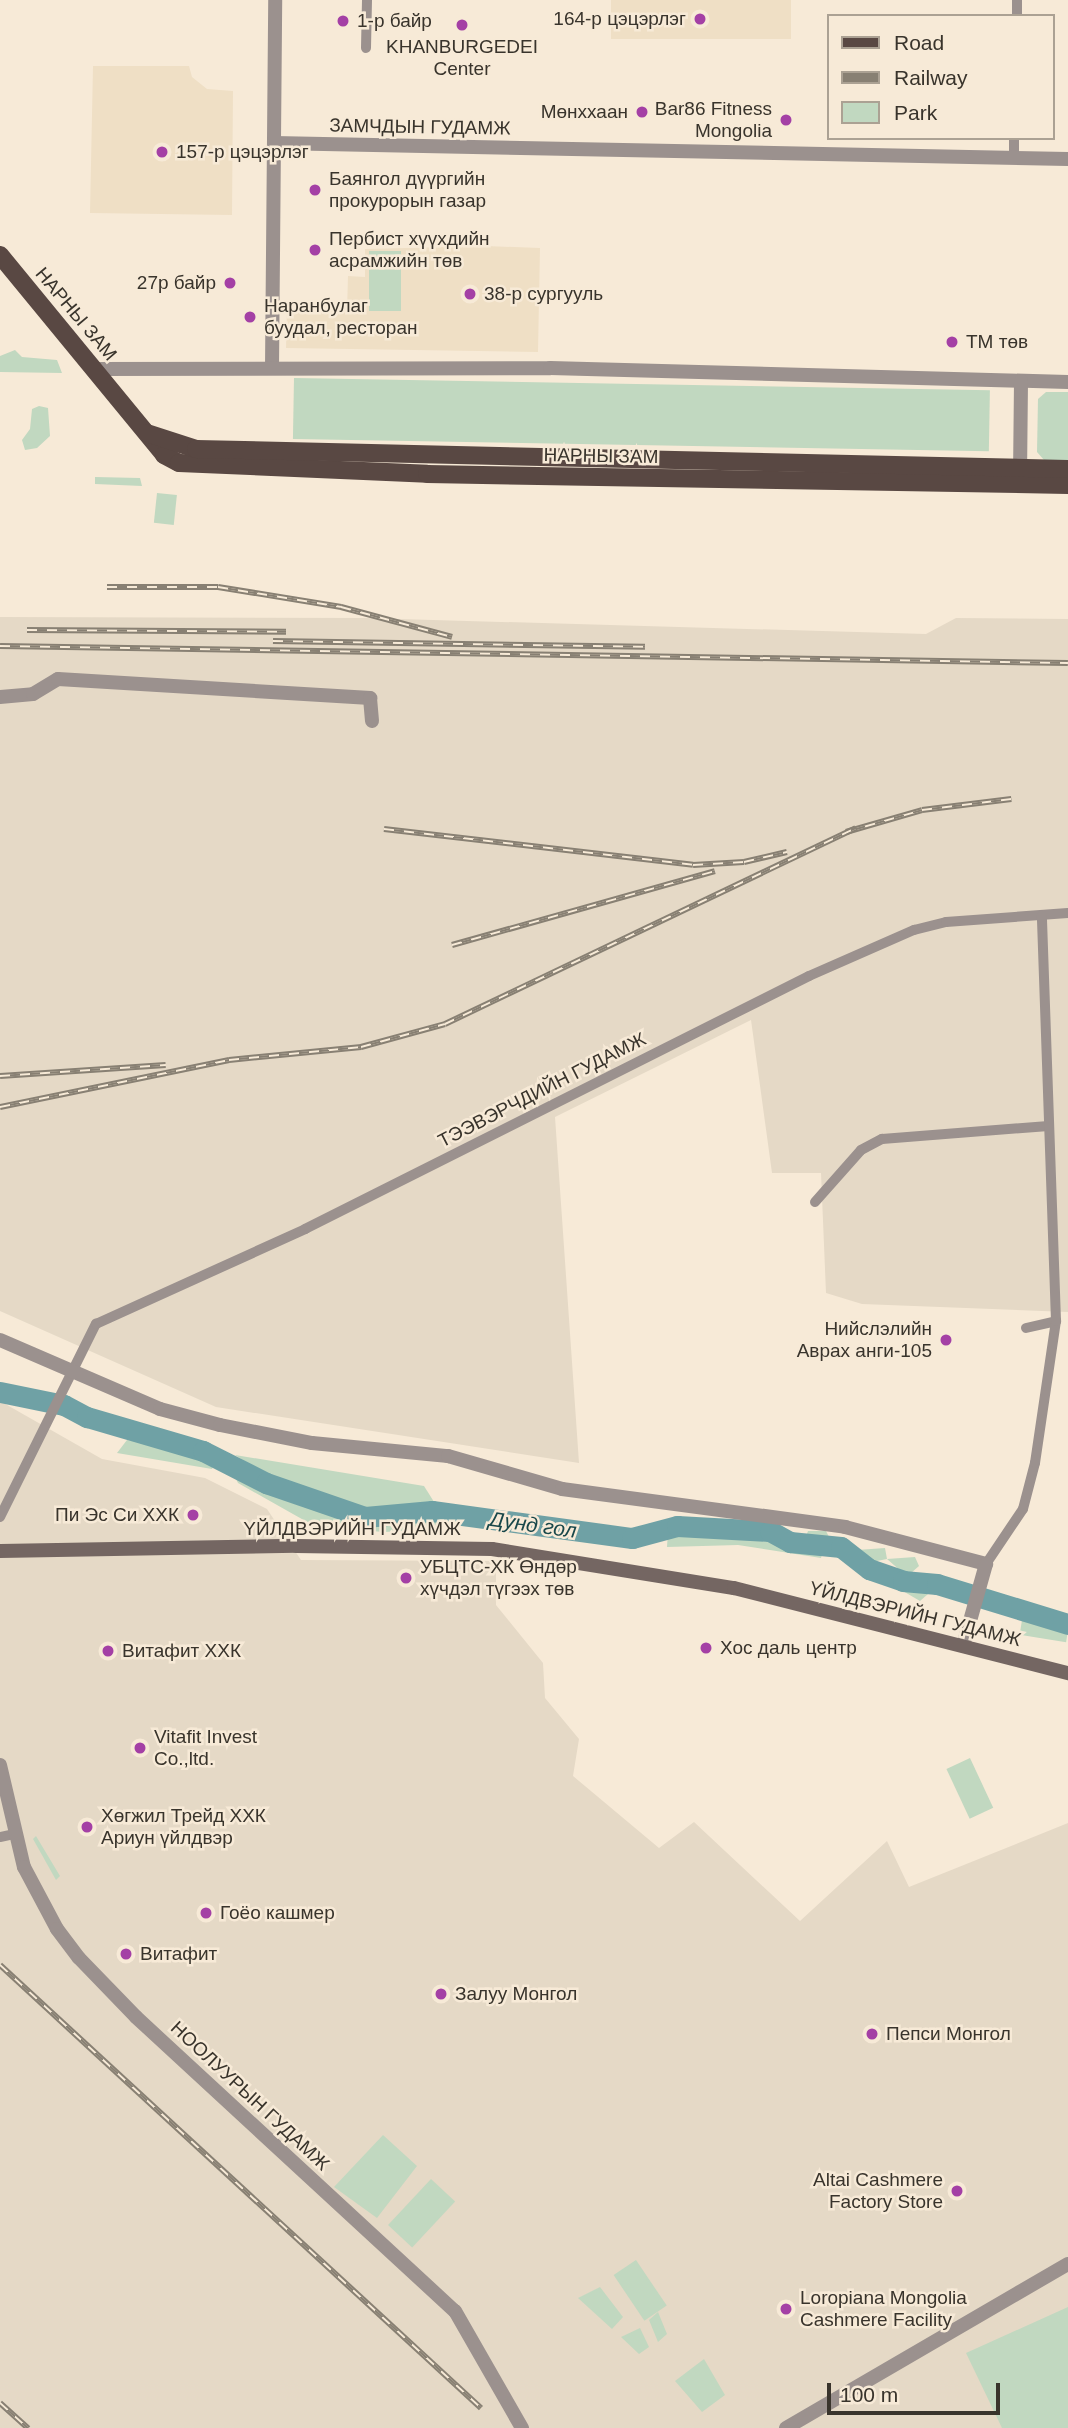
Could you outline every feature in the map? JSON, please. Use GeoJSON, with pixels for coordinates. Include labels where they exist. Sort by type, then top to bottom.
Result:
{"type":"FeatureCollection","features":[{"type":"Feature","properties":{"kind":"main road","name":"НАРНЫ ЗАМ"},"geometry":{"type":"LineString","coordinates":[[0,255],[164,455],[197,467],[1020,476],[1068,469]]}},
{"type":"Feature","properties":{"kind":"main road","name":"НАРНЫ ЗАМ"},"geometry":{"type":"LineString","coordinates":[[1020,476],[1068,485]]}},
{"type":"Feature","properties":{"kind":"main road","name":"YЙЛДВЭРИЙН ГУДАМЖ"},"geometry":{"type":"LineString","coordinates":[[0,1551],[296,1546],[492,1549],[734,1588],[965,1639],[1068,1673]]}},
{"type":"Feature","properties":{"kind":"street"},"geometry":{"type":"LineString","coordinates":[[272,368],[275,0]]}},
{"type":"Feature","properties":{"kind":"street"},"geometry":{"type":"LineString","coordinates":[[366,48],[367,0]]}},
{"type":"Feature","properties":{"kind":"street"},"geometry":{"type":"LineString","coordinates":[[1014,140],[1014,159]]}},
{"type":"Feature","properties":{"kind":"street","name":"ЗАМЧДЫН ГУДАМЖ"},"geometry":{"type":"LineString","coordinates":[[274,143],[1068,159]]}},
{"type":"Feature","properties":{"kind":"street"},"geometry":{"type":"LineString","coordinates":[[95,369],[550,368],[1068,382]]}},
{"type":"Feature","properties":{"kind":"street"},"geometry":{"type":"LineString","coordinates":[[1020,476],[1021,381]]}},
{"type":"Feature","properties":{"kind":"street"},"geometry":{"type":"LineString","coordinates":[[0,697],[33,694],[58,679],[370,698],[372,721]]}},
{"type":"Feature","properties":{"kind":"street","name":"ТЭЭВЭРЧДИЙН ГУДАМЖ"},"geometry":{"type":"LineString","coordinates":[[0,1517],[96,1324],[305,1229],[809,976],[929,925],[1068,913]]}},
{"type":"Feature","properties":{"kind":"street"},"geometry":{"type":"LineString","coordinates":[[965,1639],[984,1569],[1023,1509],[1035,1463],[1056,1321],[1042,915]]}},
{"type":"Feature","properties":{"kind":"street"},"geometry":{"type":"LineString","coordinates":[[814,1202],[862,1150],[882,1139],[1048,1126]]}},
{"type":"Feature","properties":{"kind":"street"},"geometry":{"type":"LineString","coordinates":[[1026,1328],[1056,1321]]}},
{"type":"Feature","properties":{"kind":"street"},"geometry":{"type":"LineString","coordinates":[[0,1340],[68,1378],[160,1409],[220,1424],[312,1443],[448,1456],[562,1489],[845,1527],[984,1569]]}},
{"type":"Feature","properties":{"kind":"street","name":"НООЛУУРЫН ГУДАМЖ"},"geometry":{"type":"LineString","coordinates":[[0,1765],[7,1835],[39,1899],[79,1958],[136,2017],[440,2295],[468,2330],[522,2428]]}},
{"type":"Feature","properties":{"kind":"street"},"geometry":{"type":"LineString","coordinates":[[786,2428],[1068,2264]]}},
{"type":"Feature","properties":{"kind":"shaded area","name":"164-р цэцэрлэг"},"geometry":{"type":"Polygon","coordinates":[[[611,0],[791,0],[791,39],[611,39],[611,0]]]}},
{"type":"Feature","properties":{"kind":"shaded area","name":"157-р цэцэрлэг"},"geometry":{"type":"Polygon","coordinates":[[[93,66],[189,66],[192,77],[207,89],[233,91],[232,215],[90,213],[93,66]]]}},
{"type":"Feature","properties":{"kind":"shaded area","name":"38-р сургууль"},"geometry":{"type":"Polygon","coordinates":[[[486,246],[540,248],[538,352],[286,348],[287,310],[347,311],[348,276],[365,277],[365,249],[486,246]]]}},
{"type":"Feature","properties":{"kind":"shaded area"},"geometry":{"type":"Polygon","coordinates":[[[0,617],[364,618],[926,634],[956,618],[1068,619],[1068,1312],[862,1304],[826,1293],[821,1173],[772,1173],[751,1020],[555,1117],[579,1463],[216,1407],[0,1311],[0,617]]]}},
{"type":"Feature","properties":{"kind":"shaded area"},"geometry":{"type":"Polygon","coordinates":[[[0,1401],[102,1459],[205,1478],[267,1509],[301,1560],[496,1561],[496,1605],[543,1663],[545,1698],[579,1739],[573,1776],[659,1848],[694,1822],[800,1921],[887,1841],[909,1887],[1068,1823],[1068,2428],[0,2428],[0,1401]]]}},
{"type":"Feature","properties":{"kind":"green space"},"geometry":{"type":"Polygon","coordinates":[[[369,251],[401,251],[401,311],[369,311],[369,251]]]}},
{"type":"Feature","properties":{"kind":"green space"},"geometry":{"type":"Polygon","coordinates":[[[15,350],[22,357],[57,360],[62,373],[0,372],[0,356],[15,350]]]}},
{"type":"Feature","properties":{"kind":"green space"},"geometry":{"type":"Polygon","coordinates":[[[294,378],[990,390],[989,451],[293,439],[294,378]]]}},
{"type":"Feature","properties":{"kind":"green space"},"geometry":{"type":"Polygon","coordinates":[[[1046,392],[1068,392],[1068,460],[1044,460],[1037,452],[1038,399],[1046,392]]]}},
{"type":"Feature","properties":{"kind":"green space"},"geometry":{"type":"Polygon","coordinates":[[[39,406],[48,408],[50,436],[37,448],[25,450],[22,440],[30,429],[32,409],[39,406]]]}},
{"type":"Feature","properties":{"kind":"green space"},"geometry":{"type":"Polygon","coordinates":[[[95,477],[140,478],[142,486],[95,484],[95,477]]]}},
{"type":"Feature","properties":{"kind":"green space"},"geometry":{"type":"Polygon","coordinates":[[[157,493],[177,495],[174,525],[154,523],[157,493]]]}},
{"type":"Feature","properties":{"kind":"green space"},"geometry":{"type":"Polygon","coordinates":[[[127,1440],[174,1447],[215,1462],[212,1469],[117,1453],[127,1440]]]}},
{"type":"Feature","properties":{"kind":"green space"},"geometry":{"type":"Polygon","coordinates":[[[235,1455],[424,1486],[436,1505],[388,1513],[357,1510],[266,1475],[235,1455]]]}},
{"type":"Feature","properties":{"kind":"green space"},"geometry":{"type":"Polygon","coordinates":[[[233,1473],[353,1517],[391,1522],[433,1516],[443,1529],[384,1532],[316,1527],[238,1483],[233,1473]]]}},
{"type":"Feature","properties":{"kind":"green space"},"geometry":{"type":"Polygon","coordinates":[[[668,1531],[757,1534],[823,1551],[821,1558],[738,1545],[667,1547],[668,1531]]]}},
{"type":"Feature","properties":{"kind":"green space"},"geometry":{"type":"Polygon","coordinates":[[[808,1531],[826,1531],[831,1541],[809,1542],[805,1539],[808,1531]]]}},
{"type":"Feature","properties":{"kind":"green space"},"geometry":{"type":"Polygon","coordinates":[[[885,1548],[887,1559],[872,1562],[857,1550],[885,1548]]]}},
{"type":"Feature","properties":{"kind":"green space"},"geometry":{"type":"Polygon","coordinates":[[[915,1557],[919,1566],[911,1573],[902,1572],[887,1559],[915,1557]]]}},
{"type":"Feature","properties":{"kind":"green space"},"geometry":{"type":"Polygon","coordinates":[[[924,1585],[928,1594],[920,1601],[896,1587],[924,1585]]]}},
{"type":"Feature","properties":{"kind":"green space"},"geometry":{"type":"Polygon","coordinates":[[[1022,1620],[1068,1627],[1066,1642],[1020,1635],[1022,1620]]]}},
{"type":"Feature","properties":{"kind":"green space"},"geometry":{"type":"Polygon","coordinates":[[[970,1758],[993,1808],[970,1819],[946,1769],[970,1758]]]}},
{"type":"Feature","properties":{"kind":"green space"},"geometry":{"type":"Polygon","coordinates":[[[36,1836],[60,1876],[56,1880],[33,1839],[36,1836]]]}},
{"type":"Feature","properties":{"kind":"green space"},"geometry":{"type":"Polygon","coordinates":[[[383,2135],[417,2166],[377,2218],[334,2187],[383,2135]]]}},
{"type":"Feature","properties":{"kind":"green space"},"geometry":{"type":"Polygon","coordinates":[[[431,2179],[455,2202],[412,2248],[388,2225],[431,2179]]]}},
{"type":"Feature","properties":{"kind":"green space"},"geometry":{"type":"Polygon","coordinates":[[[636,2260],[667,2306],[644,2321],[614,2275],[636,2260]]]}},
{"type":"Feature","properties":{"kind":"green space"},"geometry":{"type":"Polygon","coordinates":[[[600,2287],[623,2317],[612,2329],[578,2298],[600,2287]]]}},
{"type":"Feature","properties":{"kind":"green space"},"geometry":{"type":"Polygon","coordinates":[[[1068,2307],[1068,2428],[1002,2428],[966,2353],[1068,2307]]]}},
{"type":"Feature","properties":{"kind":"green space"},"geometry":{"type":"Polygon","coordinates":[[[658,2312],[667,2334],[658,2342],[649,2320],[658,2312]]]}},
{"type":"Feature","properties":{"kind":"green space"},"geometry":{"type":"Polygon","coordinates":[[[640,2328],[649,2347],[639,2354],[621,2337],[640,2328]]]}},
{"type":"Feature","properties":{"kind":"green space"},"geometry":{"type":"Polygon","coordinates":[[[704,2359],[725,2395],[702,2412],[675,2381],[704,2359]]]}},
{"type":"Feature","properties":{"kind":"waterway","name":"Дунд гол"},"geometry":{"type":"LineString","coordinates":[[0,1392],[64,1405],[87,1417],[203,1451],[266,1483],[365,1517],[432,1511],[632,1538],[677,1526],[770,1531],[790,1542],[841,1547],[869,1569],[903,1581],[937,1584],[1068,1624]]}},
{"type":"Feature","properties":{"kind":"railway"},"geometry":{"type":"LineString","coordinates":[[107,587],[218,587],[341,607],[452,637]]}},
{"type":"Feature","properties":{"kind":"railway"},"geometry":{"type":"LineString","coordinates":[[27,630],[286,632]]}},
{"type":"Feature","properties":{"kind":"railway"},"geometry":{"type":"LineString","coordinates":[[273,641],[645,647]]}},
{"type":"Feature","properties":{"kind":"railway"},"geometry":{"type":"LineString","coordinates":[[0,646],[1068,663]]}},
{"type":"Feature","properties":{"kind":"railway"},"geometry":{"type":"LineString","coordinates":[[846,832],[922,810],[1011,799]]}},
{"type":"Feature","properties":{"kind":"railway"},"geometry":{"type":"LineString","coordinates":[[0,1107],[229,1060],[361,1047],[445,1024],[856,828]]}},
{"type":"Feature","properties":{"kind":"railway"},"geometry":{"type":"LineString","coordinates":[[384,829],[693,865],[744,862],[787,852]]}},
{"type":"Feature","properties":{"kind":"railway"},"geometry":{"type":"LineString","coordinates":[[452,945],[715,871]]}},
{"type":"Feature","properties":{"kind":"railway"},"geometry":{"type":"LineString","coordinates":[[0,1076],[166,1065]]}},
{"type":"Feature","properties":{"kind":"railway"},"geometry":{"type":"LineString","coordinates":[[0,1965],[481,2408]]}},
{"type":"Feature","properties":{"kind":"railway"},"geometry":{"type":"LineString","coordinates":[[0,2403],[28,2428]]}},
{"type":"Feature","properties":{"kind":"place","name":"164-р цэцэрлэг"},"geometry":{"type":"Point","coordinates":[700,19]}},
{"type":"Feature","properties":{"kind":"place","name":"1-р байр"},"geometry":{"type":"Point","coordinates":[343,21]}},
{"type":"Feature","properties":{"kind":"place","name":"KHANBURGEDEI Center"},"geometry":{"type":"Point","coordinates":[462,25]}},
{"type":"Feature","properties":{"kind":"place","name":"Мөнххаан"},"geometry":{"type":"Point","coordinates":[642,112]}},
{"type":"Feature","properties":{"kind":"place","name":"Bar86 Fitness Mongolia"},"geometry":{"type":"Point","coordinates":[786,120]}},
{"type":"Feature","properties":{"kind":"place","name":"157-р цэцэрлэг"},"geometry":{"type":"Point","coordinates":[162,152]}},
{"type":"Feature","properties":{"kind":"place","name":"Баянгол дүүргийн прокурорын газар"},"geometry":{"type":"Point","coordinates":[315,190]}},
{"type":"Feature","properties":{"kind":"place","name":"Пербист хүүхдийн асрамжийн төв"},"geometry":{"type":"Point","coordinates":[315,250]}},
{"type":"Feature","properties":{"kind":"place","name":"27р байр"},"geometry":{"type":"Point","coordinates":[230,283]}},
{"type":"Feature","properties":{"kind":"place","name":"38-р сургууль"},"geometry":{"type":"Point","coordinates":[470,294]}},
{"type":"Feature","properties":{"kind":"place","name":"Наранбулаг буудал, ресторан"},"geometry":{"type":"Point","coordinates":[250,317]}},
{"type":"Feature","properties":{"kind":"place","name":"TM төв"},"geometry":{"type":"Point","coordinates":[952,342]}},
{"type":"Feature","properties":{"kind":"place","name":"Нийслэлийн Аврах анги-105"},"geometry":{"type":"Point","coordinates":[946,1340]}},
{"type":"Feature","properties":{"kind":"place","name":"Пи Эс Си ХХК"},"geometry":{"type":"Point","coordinates":[193,1515]}},
{"type":"Feature","properties":{"kind":"place","name":"УБЦТС-ХК Өндөр хүчдэл түгээх төв"},"geometry":{"type":"Point","coordinates":[406,1578]}},
{"type":"Feature","properties":{"kind":"place","name":"Хос даль центр"},"geometry":{"type":"Point","coordinates":[706,1648]}},
{"type":"Feature","properties":{"kind":"place","name":"Витафит ХХК"},"geometry":{"type":"Point","coordinates":[108,1651]}},
{"type":"Feature","properties":{"kind":"place","name":"Vitafit Invest Co.,ltd."},"geometry":{"type":"Point","coordinates":[140,1748]}},
{"type":"Feature","properties":{"kind":"place","name":"Хөгжил Трейд ХХК Ариун үйлдвэр"},"geometry":{"type":"Point","coordinates":[87,1827]}},
{"type":"Feature","properties":{"kind":"place","name":"Гоёо кашмер"},"geometry":{"type":"Point","coordinates":[206,1913]}},
{"type":"Feature","properties":{"kind":"place","name":"Витафит"},"geometry":{"type":"Point","coordinates":[126,1954]}},
{"type":"Feature","properties":{"kind":"place","name":"Залуу Монгол"},"geometry":{"type":"Point","coordinates":[441,1994]}},
{"type":"Feature","properties":{"kind":"place","name":"Пепси Монгол"},"geometry":{"type":"Point","coordinates":[872,2034]}},
{"type":"Feature","properties":{"kind":"place","name":"Altai Cashmere Factory Store"},"geometry":{"type":"Point","coordinates":[957,2191]}},
{"type":"Feature","properties":{"kind":"place","name":"Loropiana Mongolia Cashmere Facility"},"geometry":{"type":"Point","coordinates":[786,2309]}}]}
